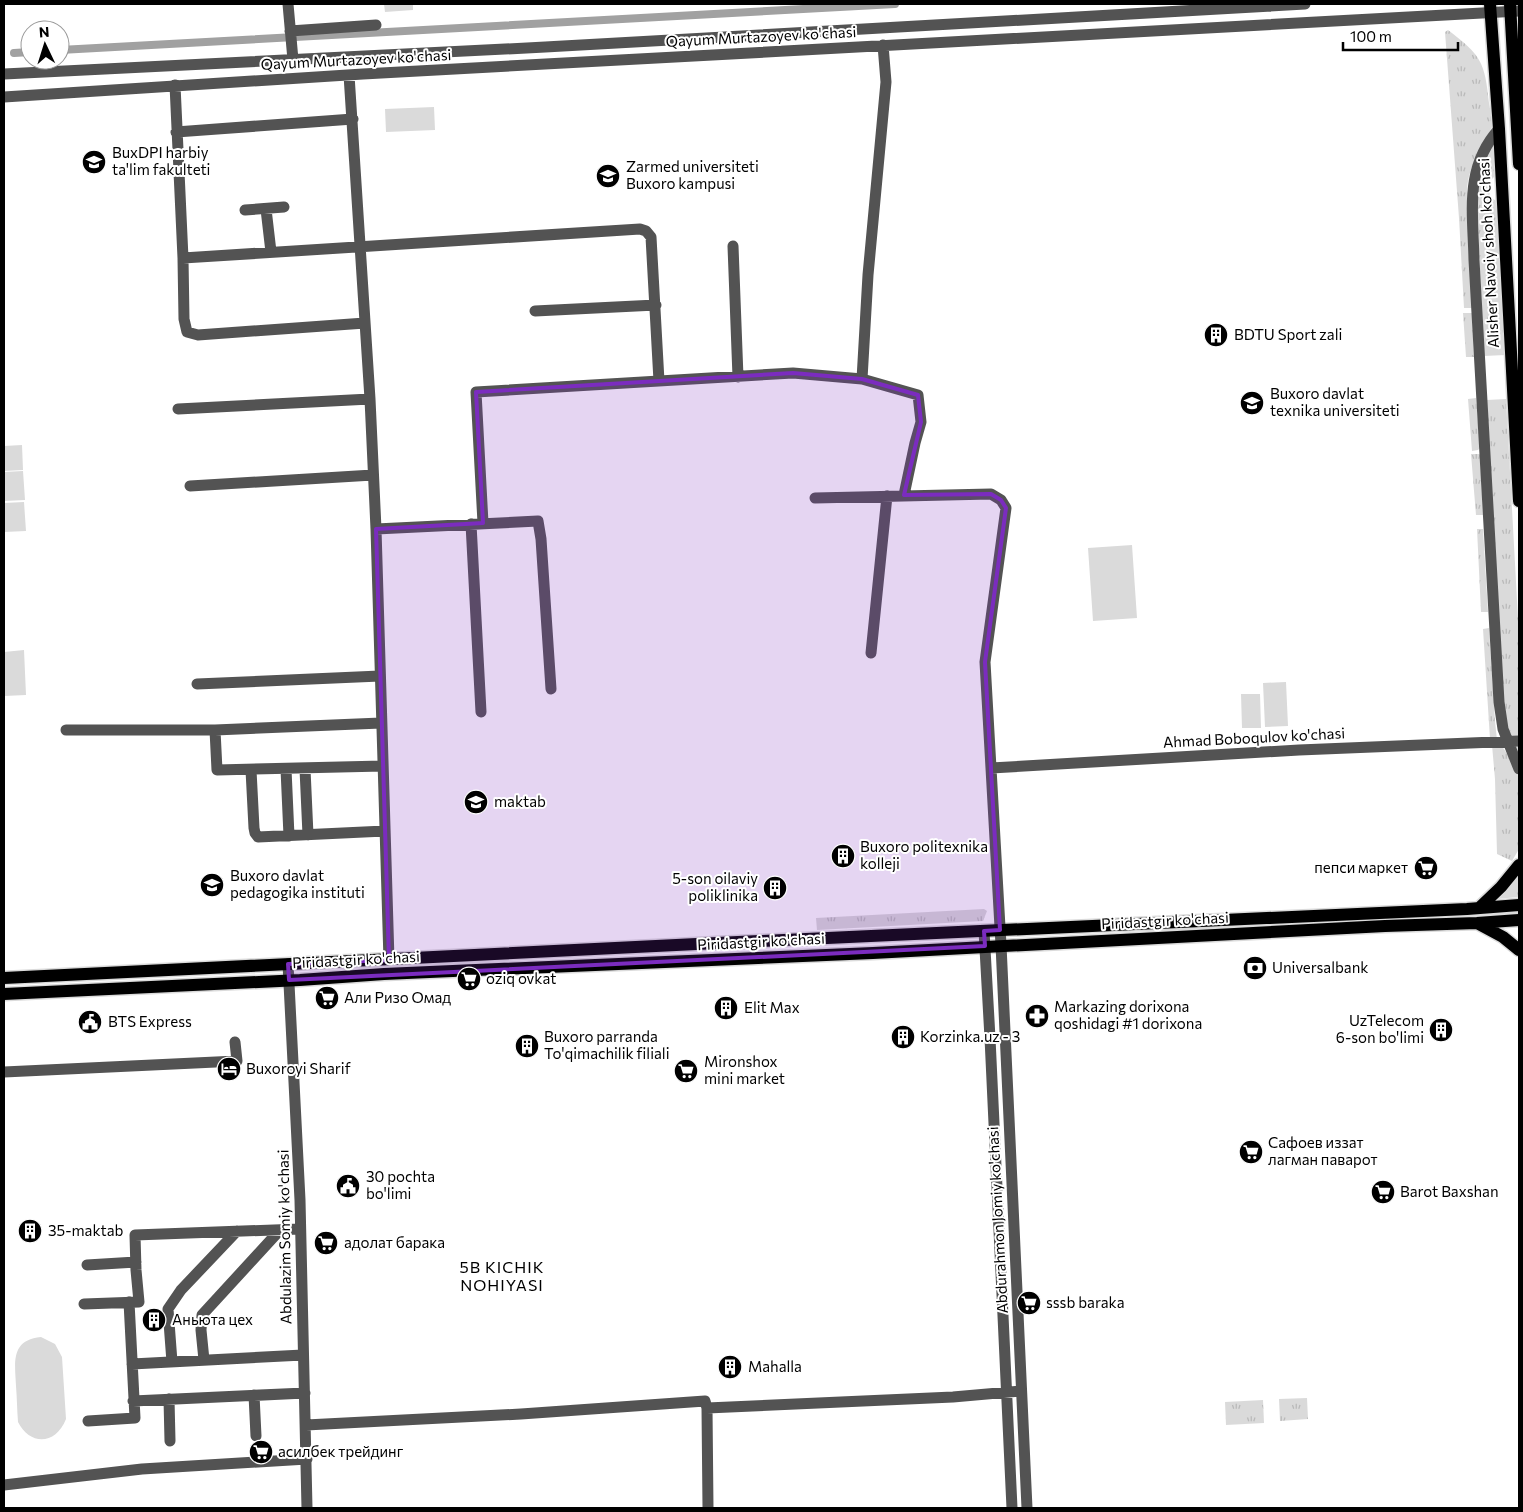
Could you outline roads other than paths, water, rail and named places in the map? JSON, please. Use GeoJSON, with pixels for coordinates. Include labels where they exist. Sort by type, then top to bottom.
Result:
{"type":"FeatureCollection","features":[{"type":"Feature","properties":{"kind":"main road","name":"Alisher Navoiy shoh ko'chasi"},"geometry":{"type":"LineString","coordinates":[[1490,8],[1499,129],[1519,501]]}},
{"type":"Feature","properties":{"kind":"main road"},"geometry":{"type":"LineString","coordinates":[[1513,9],[1519,164]]}},
{"type":"Feature","properties":{"kind":"main road"},"geometry":{"type":"LineString","coordinates":[[1479,908],[1501,887],[1519,865]]}},
{"type":"Feature","properties":{"kind":"main road","name":"Piridastgir ko'chasi"},"geometry":{"type":"LineString","coordinates":[[4,978],[1519,905]]}},
{"type":"Feature","properties":{"kind":"main road","name":"Piridastgir ko'chasi"},"geometry":{"type":"LineString","coordinates":[[4,994],[1519,920]]}},
{"type":"Feature","properties":{"kind":"main road"},"geometry":{"type":"LineString","coordinates":[[1477,923],[1503,937],[1519,950]]}},
{"type":"Feature","properties":{"kind":"street"},"geometry":{"type":"LineString","coordinates":[[288,4],[292,60]]}},
{"type":"Feature","properties":{"kind":"street","name":"Qayum Murtazoyev ko'chasi"},"geometry":{"type":"LineString","coordinates":[[4,74],[956,25],[1305,4]]}},
{"type":"Feature","properties":{"kind":"street","name":"Qayum Murtazoyev ko'chasi"},"geometry":{"type":"LineString","coordinates":[[4,97],[175,85],[930,43],[1490,8],[1513,9]]}},
{"type":"Feature","properties":{"kind":"street"},"geometry":{"type":"LineString","coordinates":[[956,25],[957,41]]}},
{"type":"Feature","properties":{"kind":"street"},"geometry":{"type":"LineString","coordinates":[[291,36],[376,26]]}},
{"type":"Feature","properties":{"kind":"street"},"geometry":{"type":"LineString","coordinates":[[929,26],[930,43]]}},
{"type":"Feature","properties":{"kind":"street"},"geometry":{"type":"LineString","coordinates":[[862,380],[868,275],[886,82],[883,45]]}},
{"type":"Feature","properties":{"kind":"street"},"geometry":{"type":"LineString","coordinates":[[362,56],[363,74]]}},
{"type":"Feature","properties":{"kind":"street"},"geometry":{"type":"LineString","coordinates":[[349,75],[370,399],[376,529],[389,960]]}},
{"type":"Feature","properties":{"kind":"street"},"geometry":{"type":"LineString","coordinates":[[175,85],[184,319],[187,332],[198,335],[365,323]]}},
{"type":"Feature","properties":{"kind":"street"},"geometry":{"type":"LineString","coordinates":[[176,132],[353,119]]}},
{"type":"Feature","properties":{"kind":"street"},"geometry":{"type":"LineString","coordinates":[[1499,129],[1488,141],[1478,161],[1472,190],[1498,692],[1500,716],[1514,741],[1519,769]]}},
{"type":"Feature","properties":{"kind":"street"},"geometry":{"type":"LineString","coordinates":[[245,210],[284,207]]}},
{"type":"Feature","properties":{"kind":"street"},"geometry":{"type":"LineString","coordinates":[[266,209],[271,252]]}},
{"type":"Feature","properties":{"kind":"street"},"geometry":{"type":"LineString","coordinates":[[183,258],[640,229],[646,231],[651,237],[659,381]]}},
{"type":"Feature","properties":{"kind":"street"},"geometry":{"type":"LineString","coordinates":[[733,246],[738,377]]}},
{"type":"Feature","properties":{"kind":"street"},"geometry":{"type":"LineString","coordinates":[[535,311],[656,305]]}},
{"type":"Feature","properties":{"kind":"street"},"geometry":{"type":"LineString","coordinates":[[483,523],[476,392],[793,373],[862,380],[918,395],[922,422],[915,443],[904,495],[815,498]]}},
{"type":"Feature","properties":{"kind":"street"},"geometry":{"type":"LineString","coordinates":[[178,409],[370,399]]}},
{"type":"Feature","properties":{"kind":"street"},"geometry":{"type":"LineString","coordinates":[[190,486],[373,475]]}},
{"type":"Feature","properties":{"kind":"street","name":"Abdurahmon Jomiy ko'chasi"},"geometry":{"type":"LineString","coordinates":[[904,495],[992,494],[1001,500],[1006,508],[985,662],[1001,945],[1026,1508]]}},
{"type":"Feature","properties":{"kind":"street"},"geometry":{"type":"LineString","coordinates":[[871,653],[887,496]]}},
{"type":"Feature","properties":{"kind":"street"},"geometry":{"type":"LineString","coordinates":[[376,529],[538,521],[551,689]]}},
{"type":"Feature","properties":{"kind":"street"},"geometry":{"type":"LineString","coordinates":[[470,524],[481,712]]}},
{"type":"Feature","properties":{"kind":"street"},"geometry":{"type":"LineString","coordinates":[[196,684],[380,676]]}},
{"type":"Feature","properties":{"kind":"street"},"geometry":{"type":"LineString","coordinates":[[66,730],[215,730],[381,723]]}},
{"type":"Feature","properties":{"kind":"street"},"geometry":{"type":"LineString","coordinates":[[215,730],[217,770],[383,766]]}},
{"type":"Feature","properties":{"kind":"street","name":"Ahmad Boboqulov ko'chasi"},"geometry":{"type":"LineString","coordinates":[[991,768],[1299,750],[1514,741]]}},
{"type":"Feature","properties":{"kind":"street"},"geometry":{"type":"LineString","coordinates":[[304,768],[308,835]]}},
{"type":"Feature","properties":{"kind":"street"},"geometry":{"type":"LineString","coordinates":[[286,769],[289,836]]}},
{"type":"Feature","properties":{"kind":"street"},"geometry":{"type":"LineString","coordinates":[[251,770],[255,833],[258,837],[385,831]]}},
{"type":"Feature","properties":{"kind":"street","name":"Abdurahmon Jomiy ko'chasi"},"geometry":{"type":"LineString","coordinates":[[984,931],[1012,1508]]}},
{"type":"Feature","properties":{"kind":"street","name":"Abdulazim Somiy ko'chasi"},"geometry":{"type":"LineString","coordinates":[[288,964],[300,1229],[307,1508]]}},
{"type":"Feature","properties":{"kind":"street"},"geometry":{"type":"LineString","coordinates":[[4,1072],[236,1061],[235,1042]]}},
{"type":"Feature","properties":{"kind":"street"},"geometry":{"type":"LineString","coordinates":[[84,1304],[139,1302],[135,1235],[300,1229]]}},
{"type":"Feature","properties":{"kind":"street"},"geometry":{"type":"LineString","coordinates":[[204,1360],[201,1330],[202,1315],[280,1230]]}},
{"type":"Feature","properties":{"kind":"street"},"geometry":{"type":"LineString","coordinates":[[172,1362],[168,1309],[181,1290],[237,1232]]}},
{"type":"Feature","properties":{"kind":"street"},"geometry":{"type":"LineString","coordinates":[[87,1268],[136,1266]]}},
{"type":"Feature","properties":{"kind":"street"},"geometry":{"type":"LineString","coordinates":[[88,1422],[135,1418],[129,1302]]}},
{"type":"Feature","properties":{"kind":"street"},"geometry":{"type":"LineString","coordinates":[[132,1364],[303,1355]]}},
{"type":"Feature","properties":{"kind":"street"},"geometry":{"type":"LineString","coordinates":[[707,1408],[953,1397],[1021,1390]]}},
{"type":"Feature","properties":{"kind":"street"},"geometry":{"type":"LineString","coordinates":[[134,1401],[305,1393]]}},
{"type":"Feature","properties":{"kind":"street"},"geometry":{"type":"LineString","coordinates":[[254,1395],[256,1436]]}},
{"type":"Feature","properties":{"kind":"street"},"geometry":{"type":"LineString","coordinates":[[169,1399],[170,1441]]}},
{"type":"Feature","properties":{"kind":"street"},"geometry":{"type":"LineString","coordinates":[[306,1425],[521,1414],[705,1401],[707,1408],[708,1508]]}},
{"type":"Feature","properties":{"kind":"street"},"geometry":{"type":"LineString","coordinates":[[4,1485],[142,1469],[307,1459]]}},
{"type":"Feature","properties":{"kind":"waterway"},"geometry":{"type":"LineString","coordinates":[[70,49],[895,4]]}},
{"type":"Feature","properties":{"kind":"waterway"},"geometry":{"type":"LineString","coordinates":[[14,53],[20,53]]}},
{"type":"Feature","properties":{"kind":"place","name":"BuxDPI harbiy ta'lim fakulteti"},"geometry":{"type":"Point","coordinates":[94,162]}},
{"type":"Feature","properties":{"kind":"place","name":"Zarmed universiteti Buxoro kampusi"},"geometry":{"type":"Point","coordinates":[608,176]}},
{"type":"Feature","properties":{"kind":"place","name":"BDTU Sport zali"},"geometry":{"type":"Point","coordinates":[1216,335]}},
{"type":"Feature","properties":{"kind":"place","name":"Buxoro davlat texnika universiteti"},"geometry":{"type":"Point","coordinates":[1252,403]}},
{"type":"Feature","properties":{"kind":"place","name":"maktab"},"geometry":{"type":"Point","coordinates":[476,802]}},
{"type":"Feature","properties":{"kind":"place","name":"Buxoro politexnika kolleji"},"geometry":{"type":"Point","coordinates":[843,856]}},
{"type":"Feature","properties":{"kind":"place","name":"пепси маркет"},"geometry":{"type":"Point","coordinates":[1426,868]}},
{"type":"Feature","properties":{"kind":"place","name":"Buxoro davlat pedagogika instituti"},"geometry":{"type":"Point","coordinates":[212,885]}},
{"type":"Feature","properties":{"kind":"place","name":"5-son oilaviy poliklinika"},"geometry":{"type":"Point","coordinates":[775,888]}},
{"type":"Feature","properties":{"kind":"place","name":"Universalbank"},"geometry":{"type":"Point","coordinates":[1255,968]}},
{"type":"Feature","properties":{"kind":"place","name":"oziq ovkat"},"geometry":{"type":"Point","coordinates":[469,979]}},
{"type":"Feature","properties":{"kind":"place","name":"Али Ризо Омад"},"geometry":{"type":"Point","coordinates":[327,998]}},
{"type":"Feature","properties":{"kind":"place","name":"Elit Max"},"geometry":{"type":"Point","coordinates":[726,1008]}},
{"type":"Feature","properties":{"kind":"place","name":"Markazing dorixona qoshidagi #1 dorixona"},"geometry":{"type":"Point","coordinates":[1037,1016]}},
{"type":"Feature","properties":{"kind":"place","name":"BTS Express"},"geometry":{"type":"Point","coordinates":[90,1022]}},
{"type":"Feature","properties":{"kind":"place","name":"UzTelecom 6-son bo'limi"},"geometry":{"type":"Point","coordinates":[1441,1030]}},
{"type":"Feature","properties":{"kind":"place","name":"Korzinka.uz - 3"},"geometry":{"type":"Point","coordinates":[903,1037]}},
{"type":"Feature","properties":{"kind":"place","name":"Buxoro parranda To'qimachilik filiali"},"geometry":{"type":"Point","coordinates":[527,1046]}},
{"type":"Feature","properties":{"kind":"place","name":"Buxoroyi Sharif"},"geometry":{"type":"Point","coordinates":[229,1069]}},
{"type":"Feature","properties":{"kind":"place","name":"Mironshox mini market"},"geometry":{"type":"Point","coordinates":[686,1071]}},
{"type":"Feature","properties":{"kind":"place","name":"Сафоев иззат лагман паварот"},"geometry":{"type":"Point","coordinates":[1251,1152]}},
{"type":"Feature","properties":{"kind":"place","name":"30 pochta bo'limi"},"geometry":{"type":"Point","coordinates":[348,1186]}},
{"type":"Feature","properties":{"kind":"place","name":"Barot Baxshan"},"geometry":{"type":"Point","coordinates":[1383,1192]}},
{"type":"Feature","properties":{"kind":"place","name":"35-maktab"},"geometry":{"type":"Point","coordinates":[30,1231]}},
{"type":"Feature","properties":{"kind":"place","name":"адолат барака"},"geometry":{"type":"Point","coordinates":[326,1243]}},
{"type":"Feature","properties":{"kind":"place","name":"sssb baraka"},"geometry":{"type":"Point","coordinates":[1029,1303]}},
{"type":"Feature","properties":{"kind":"place","name":"Аньюта цех"},"geometry":{"type":"Point","coordinates":[154,1320]}},
{"type":"Feature","properties":{"kind":"place","name":"Mahalla"},"geometry":{"type":"Point","coordinates":[730,1367]}},
{"type":"Feature","properties":{"kind":"place","name":"асилбек трейдинг"},"geometry":{"type":"Point","coordinates":[261,1452]}},
{"type":"Feature","properties":{"kind":"district","name":"5B KICHIK NOHIYASI"},"geometry":{"type":"Point","coordinates":[502,1276]}}]}
